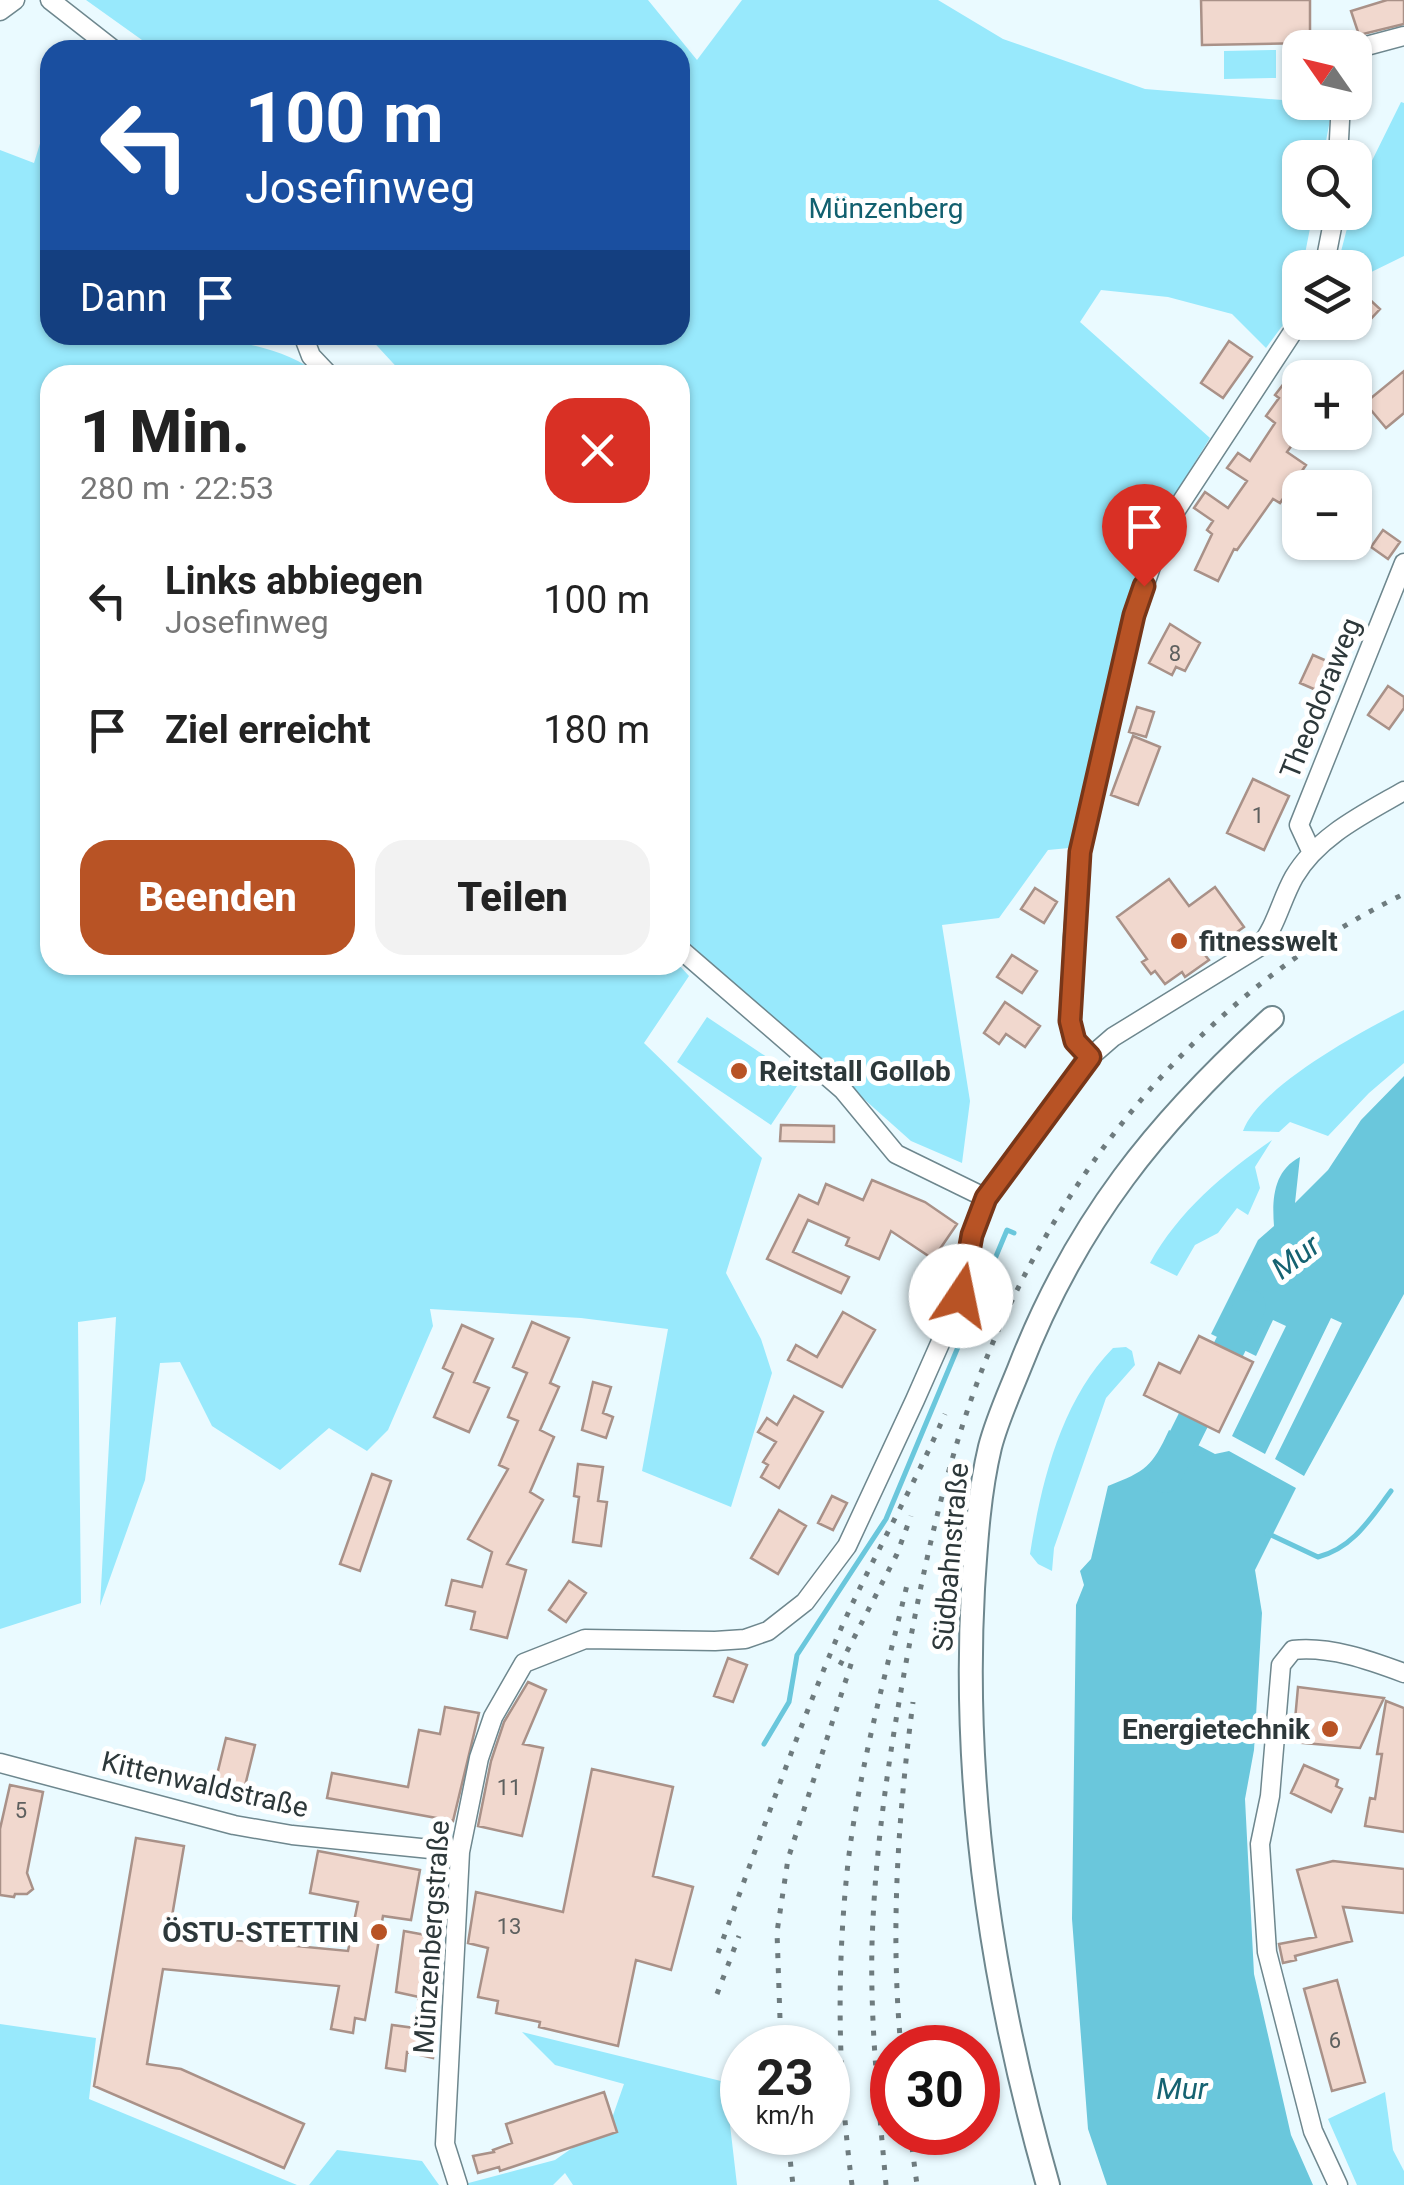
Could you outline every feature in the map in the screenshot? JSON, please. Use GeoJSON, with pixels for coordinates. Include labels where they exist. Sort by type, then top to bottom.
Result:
{"type":"FeatureCollection","features":[{"type":"Feature","properties":{"kind":"main road","name":"Südbahnstraße"},"geometry":{"type":"LineString","coordinates":[[1048,2185],[1012,2043],[982,1864],[970,1638],[976,1534],[990,1447],[1032,1334],[1080,1240],[1112,1189],[1146,1144],[1189,1098],[1272,1018]]}},
{"type":"Feature","properties":{"kind":"street"},"geometry":{"type":"LineString","coordinates":[[0,11],[16,0]]}},
{"type":"Feature","properties":{"kind":"street"},"geometry":{"type":"LineString","coordinates":[[50,0],[101,40]]}},
{"type":"Feature","properties":{"kind":"street"},"geometry":{"type":"LineString","coordinates":[[1372,44],[1404,36]]}},
{"type":"Feature","properties":{"kind":"street"},"geometry":{"type":"LineString","coordinates":[[1090,1057],[1075,1041],[1070,1021],[1080,852],[1134,615],[1166,527],[1288,340]]}},
{"type":"Feature","properties":{"kind":"street","name":"Theodoraweg"},"geometry":{"type":"LineString","coordinates":[[1312,853],[1299,825],[1404,563]]}},
{"type":"Feature","properties":{"kind":"street","name":"Münzenbergstraße"},"geometry":{"type":"LineString","coordinates":[[458,2185],[444,2144],[460,1852],[488,1731],[524,1664],[585,1639],[745,1638],[768,1631],[805,1602],[847,1546],[923,1382],[961,1296],[972,1235],[986,1198],[1090,1057],[1113,1037],[1259,947],[1268,936],[1290,883],[1312,853],[1345,825],[1404,790]]}},
{"type":"Feature","properties":{"kind":"street"},"geometry":{"type":"LineString","coordinates":[[690,960],[844,1090],[896,1154],[986,1198]]}},
{"type":"Feature","properties":{"kind":"street"},"geometry":{"type":"LineString","coordinates":[[1338,2185],[1309,2116],[1270,1966],[1262,1905],[1260,1844],[1270,1796],[1280,1665],[1293,1650],[1312,1648],[1359,1658],[1404,1674]]}},
{"type":"Feature","properties":{"kind":"street","name":"Kittenwaldstraße"},"geometry":{"type":"LineString","coordinates":[[0,1762],[292,1836],[460,1852]]}},
{"type":"Feature","properties":{"kind":"green space","name":"Münzenberg"},"geometry":{"type":"Polygon","coordinates":[[[86,0],[648,0],[681,40],[142,40],[86,0]]]}},
{"type":"Feature","properties":{"kind":"green space","name":"Münzenberg"},"geometry":{"type":"Polygon","coordinates":[[[742,0],[938,0],[1003,39],[1145,89],[1282,100],[1282,120],[1330,120],[1326,140],[1282,140],[1282,230],[1310,230],[1306,250],[1282,250],[1282,326],[1266,348],[1232,314],[1168,297],[1101,290],[1080,322],[1210,438],[1156,525],[1123,617],[1069,848],[1048,850],[999,918],[942,925],[970,1101],[962,1163],[911,1141],[690,944],[690,365],[395,365],[376,345],[690,345],[690,51],[697,60],[742,0]]]}},
{"type":"Feature","properties":{"kind":"green space"},"geometry":{"type":"Polygon","coordinates":[[[1276,50],[1276,78],[1224,79],[1224,51],[1276,50]]]}},
{"type":"Feature","properties":{"kind":"green space"},"geometry":{"type":"Polygon","coordinates":[[[1401,102],[1404,103],[1404,256],[1372,272],[1372,250],[1341,250],[1347,230],[1372,230],[1372,161],[1401,102]]]}},
{"type":"Feature","properties":{"kind":"green space"},"geometry":{"type":"Polygon","coordinates":[[[40,144],[40,345],[249,345],[303,365],[40,365],[40,975],[688,975],[644,1043],[762,1158],[726,1273],[761,1339],[772,1373],[731,1507],[642,1471],[668,1329],[581,1318],[430,1309],[433,1326],[388,1430],[367,1451],[329,1428],[280,1470],[212,1426],[180,1362],[160,1363],[145,1480],[100,1606],[116,1317],[78,1322],[81,1603],[0,1629],[0,150],[34,163],[40,144]]]}},
{"type":"Feature","properties":{"kind":"green space"},"geometry":{"type":"Polygon","coordinates":[[[1404,1010],[1404,1063],[1328,1136],[1290,1122],[1279,1132],[1243,1131],[1269,1096],[1290,1079],[1338,1046],[1404,1010]]]}},
{"type":"Feature","properties":{"kind":"green space","name":"Reitstall Gollob"},"geometry":{"type":"Polygon","coordinates":[[[707,1017],[801,1080],[771,1125],[677,1062],[707,1017]]]}},
{"type":"Feature","properties":{"kind":"green space"},"geometry":{"type":"Polygon","coordinates":[[[1272,1140],[1255,1167],[1260,1188],[1248,1215],[1237,1208],[1218,1233],[1195,1245],[1177,1276],[1150,1263],[1174,1227],[1204,1195],[1272,1140]]]}},
{"type":"Feature","properties":{"kind":"green space"},"geometry":{"type":"Polygon","coordinates":[[[1126,1347],[1132,1351],[1135,1365],[1106,1398],[1054,1548],[1052,1571],[1038,1564],[1030,1554],[1056,1444],[1095,1369],[1113,1348],[1126,1347]]]}},
{"type":"Feature","properties":{"kind":"green space"},"geometry":{"type":"Polygon","coordinates":[[[0,2024],[96,2038],[89,2099],[297,2185],[0,2185],[0,2024]]]}},
{"type":"Feature","properties":{"kind":"green space"},"geometry":{"type":"Polygon","coordinates":[[[522,2032],[720,2081],[720,2155],[734,2155],[737,2185],[573,2185],[565,2173],[553,2185],[461,2185],[555,2160],[611,2121],[624,2084],[555,2065],[522,2032]]]}},
{"type":"Feature","properties":{"kind":"green space"},"geometry":{"type":"Polygon","coordinates":[[[1385,2092],[1393,2150],[1404,2171],[1404,2185],[1357,2185],[1328,2119],[1385,2092]]]}},
{"type":"Feature","properties":{"kind":"green space"},"geometry":{"type":"Polygon","coordinates":[[[337,2150],[422,2161],[439,2185],[309,2185],[337,2150]]]}},
{"type":"Feature","properties":{"kind":"water","name":"Mur"},"geometry":{"type":"Polygon","coordinates":[[[1404,1076],[1404,1294],[1304,1476],[1275,1459],[1342,1323],[1331,1318],[1265,1454],[1232,1436],[1286,1326],[1273,1320],[1256,1356],[1211,1334],[1258,1240],[1274,1226],[1274,1196],[1284,1170],[1300,1157],[1295,1203],[1328,1170],[1361,1120],[1404,1076]]]}},
{"type":"Feature","properties":{"kind":"water","name":"Mur"},"geometry":{"type":"Polygon","coordinates":[[[1169,1430],[1215,1454],[1229,1451],[1296,1488],[1255,1570],[1262,1613],[1254,1750],[1245,1799],[1254,1974],[1291,2135],[1313,2185],[1107,2185],[1088,2129],[1072,1919],[1076,1605],[1084,1585],[1080,1571],[1091,1559],[1108,1486],[1146,1466],[1169,1430]]]}},
{"type":"Feature","properties":{"kind":"building"},"geometry":{"type":"Polygon","coordinates":[[[1201,0],[1310,0],[1310,30],[1282,30],[1282,44],[1202,45],[1201,0]]]}},
{"type":"Feature","properties":{"kind":"building"},"geometry":{"type":"Polygon","coordinates":[[[1387,0],[1404,0],[1404,24],[1372,32],[1357,30],[1351,11],[1387,0]]]}},
{"type":"Feature","properties":{"kind":"building"},"geometry":{"type":"Polygon","coordinates":[[[1372,302],[1380,309],[1372,318],[1372,302]]]}},
{"type":"Feature","properties":{"kind":"building"},"geometry":{"type":"Polygon","coordinates":[[[1229,341],[1252,357],[1223,398],[1201,383],[1229,341]]]}},
{"type":"Feature","properties":{"kind":"building"},"geometry":{"type":"Polygon","coordinates":[[[1404,371],[1404,413],[1386,428],[1372,411],[1372,397],[1404,371]]]}},
{"type":"Feature","properties":{"kind":"building"},"geometry":{"type":"Polygon","coordinates":[[[1282,386],[1282,450],[1288,450],[1306,465],[1303,470],[1282,470],[1282,500],[1280,503],[1273,499],[1234,549],[1218,581],[1195,570],[1212,534],[1207,530],[1213,521],[1194,508],[1205,492],[1228,508],[1247,481],[1227,468],[1238,453],[1250,461],[1275,423],[1266,416],[1279,398],[1275,395],[1282,386]]]}},
{"type":"Feature","properties":{"kind":"building"},"geometry":{"type":"Polygon","coordinates":[[[1383,530],[1400,542],[1388,559],[1372,546],[1383,530]]]}},
{"type":"Feature","properties":{"kind":"building"},"geometry":{"type":"Polygon","coordinates":[[[1170,624],[1200,643],[1185,671],[1176,667],[1172,675],[1149,663],[1170,624]]]}},
{"type":"Feature","properties":{"kind":"building"},"geometry":{"type":"Polygon","coordinates":[[[1313,655],[1336,665],[1323,693],[1300,683],[1313,655]]]}},
{"type":"Feature","properties":{"kind":"building"},"geometry":{"type":"Polygon","coordinates":[[[1388,686],[1404,697],[1404,708],[1389,729],[1368,715],[1388,686]]]}},
{"type":"Feature","properties":{"kind":"building"},"geometry":{"type":"Polygon","coordinates":[[[1137,707],[1154,712],[1146,737],[1129,732],[1137,707]]]}},
{"type":"Feature","properties":{"kind":"building"},"geometry":{"type":"Polygon","coordinates":[[[1133,736],[1160,747],[1138,805],[1111,795],[1133,736]]]}},
{"type":"Feature","properties":{"kind":"building"},"geometry":{"type":"Polygon","coordinates":[[[1253,779],[1289,796],[1264,850],[1227,833],[1253,779]]]}},
{"type":"Feature","properties":{"kind":"building","name":"fitnesswelt"},"geometry":{"type":"Polygon","coordinates":[[[1169,879],[1189,906],[1215,887],[1244,927],[1205,955],[1209,960],[1185,977],[1182,972],[1165,984],[1142,962],[1147,959],[1117,917],[1169,879]]]}},
{"type":"Feature","properties":{"kind":"building"},"geometry":{"type":"Polygon","coordinates":[[[1035,888],[1057,902],[1044,923],[1021,909],[1035,888]]]}},
{"type":"Feature","properties":{"kind":"building"},"geometry":{"type":"Polygon","coordinates":[[[1012,955],[1037,971],[1022,993],[997,977],[1012,955]]]}},
{"type":"Feature","properties":{"kind":"building"},"geometry":{"type":"Polygon","coordinates":[[[1005,1002],[1040,1026],[1025,1047],[1006,1034],[999,1044],[984,1033],[1005,1002]]]}},
{"type":"Feature","properties":{"kind":"building"},"geometry":{"type":"Polygon","coordinates":[[[781,1125],[834,1126],[834,1142],[780,1141],[781,1125]]]}},
{"type":"Feature","properties":{"kind":"building"},"geometry":{"type":"Polygon","coordinates":[[[872,1180],[925,1202],[957,1224],[933,1259],[891,1231],[879,1259],[846,1245],[849,1238],[808,1220],[793,1252],[849,1277],[841,1293],[767,1259],[799,1195],[818,1204],[826,1184],[863,1200],[872,1180]]]}},
{"type":"Feature","properties":{"kind":"building"},"geometry":{"type":"Polygon","coordinates":[[[843,1312],[875,1330],[842,1387],[788,1360],[796,1345],[817,1357],[843,1312]]]}},
{"type":"Feature","properties":{"kind":"building"},"geometry":{"type":"Polygon","coordinates":[[[532,1322],[569,1338],[550,1383],[559,1387],[540,1430],[554,1437],[530,1492],[543,1500],[507,1564],[526,1570],[507,1638],[471,1629],[475,1612],[446,1605],[452,1580],[482,1587],[492,1552],[468,1539],[508,1469],[499,1465],[518,1421],[508,1417],[527,1373],[513,1367],[532,1322]]]}},
{"type":"Feature","properties":{"kind":"building"},"geometry":{"type":"Polygon","coordinates":[[[462,1325],[493,1339],[474,1382],[489,1388],[469,1432],[434,1417],[453,1373],[443,1368],[462,1325]]]}},
{"type":"Feature","properties":{"kind":"building"},"geometry":{"type":"Polygon","coordinates":[[[1199,1336],[1253,1362],[1219,1432],[1144,1395],[1159,1363],[1180,1373],[1199,1336]]]}},
{"type":"Feature","properties":{"kind":"building"},"geometry":{"type":"Polygon","coordinates":[[[593,1382],[611,1387],[603,1413],[613,1417],[606,1438],[582,1430],[593,1382]]]}},
{"type":"Feature","properties":{"kind":"building"},"geometry":{"type":"Polygon","coordinates":[[[794,1396],[823,1412],[779,1488],[761,1477],[768,1465],[763,1462],[776,1442],[758,1432],[767,1418],[777,1425],[794,1396]]]}},
{"type":"Feature","properties":{"kind":"building"},"geometry":{"type":"Polygon","coordinates":[[[578,1464],[603,1467],[598,1501],[607,1502],[601,1546],[573,1542],[579,1497],[574,1496],[578,1464]]]}},
{"type":"Feature","properties":{"kind":"building"},"geometry":{"type":"Polygon","coordinates":[[[372,1474],[391,1481],[360,1571],[340,1564],[372,1474]]]}},
{"type":"Feature","properties":{"kind":"building"},"geometry":{"type":"Polygon","coordinates":[[[832,1496],[847,1503],[833,1530],[818,1523],[832,1496]]]}},
{"type":"Feature","properties":{"kind":"building"},"geometry":{"type":"Polygon","coordinates":[[[779,1510],[806,1526],[778,1574],[751,1558],[779,1510]]]}},
{"type":"Feature","properties":{"kind":"building"},"geometry":{"type":"Polygon","coordinates":[[[569,1581],[586,1593],[566,1622],[549,1610],[569,1581]]]}},
{"type":"Feature","properties":{"kind":"building"},"geometry":{"type":"Polygon","coordinates":[[[728,1658],[747,1665],[733,1702],[714,1696],[728,1658]]]}},
{"type":"Feature","properties":{"kind":"building"},"geometry":{"type":"Polygon","coordinates":[[[528,1682],[546,1690],[523,1744],[543,1748],[522,1836],[478,1826],[491,1761],[504,1722],[528,1682]]]}},
{"type":"Feature","properties":{"kind":"building","name":"Energietechnik"},"geometry":{"type":"Polygon","coordinates":[[[1298,1687],[1384,1698],[1360,1748],[1293,1742],[1298,1687]]]}},
{"type":"Feature","properties":{"kind":"building"},"geometry":{"type":"Polygon","coordinates":[[[1386,1701],[1404,1708],[1404,1832],[1365,1826],[1370,1798],[1375,1799],[1382,1754],[1377,1754],[1386,1701]]]}},
{"type":"Feature","properties":{"kind":"building"},"geometry":{"type":"Polygon","coordinates":[[[445,1707],[479,1713],[453,1821],[327,1798],[332,1773],[408,1787],[419,1730],[440,1734],[445,1707]]]}},
{"type":"Feature","properties":{"kind":"building"},"geometry":{"type":"Polygon","coordinates":[[[226,1738],[255,1745],[242,1798],[213,1791],[226,1738]]]}},
{"type":"Feature","properties":{"kind":"building"},"geometry":{"type":"Polygon","coordinates":[[[1304,1765],[1338,1780],[1336,1786],[1342,1789],[1331,1812],[1291,1793],[1304,1765]]]}},
{"type":"Feature","properties":{"kind":"building"},"geometry":{"type":"Polygon","coordinates":[[[592,1769],[673,1787],[653,1876],[693,1887],[671,1970],[636,1960],[618,2046],[496,2013],[498,2001],[478,1997],[488,1948],[468,1943],[476,1892],[563,1912],[592,1769]]]}},
{"type":"Feature","properties":{"kind":"building"},"geometry":{"type":"Polygon","coordinates":[[[10,1785],[43,1792],[27,1873],[33,1889],[14,1897],[0,1895],[0,1829],[10,1785]]]}},
{"type":"Feature","properties":{"kind":"building"},"geometry":{"type":"Polygon","coordinates":[[[136,1838],[184,1846],[169,1934],[348,1951],[358,1902],[310,1893],[318,1851],[420,1870],[411,1920],[383,1916],[365,2020],[355,2018],[353,2033],[331,2029],[339,1986],[163,1969],[147,2064],[181,2069],[304,2124],[284,2168],[94,2086],[136,1838]]]}},
{"type":"Feature","properties":{"kind":"building"},"geometry":{"type":"Polygon","coordinates":[[[1333,1861],[1404,1869],[1404,1913],[1343,1907],[1352,1941],[1295,1956],[1296,1960],[1283,1963],[1279,1944],[1316,1937],[1297,1870],[1333,1861]]]}},
{"type":"Feature","properties":{"kind":"building"},"geometry":{"type":"Polygon","coordinates":[[[404,1931],[431,1936],[424,1972],[441,1976],[433,2058],[407,2052],[405,2071],[386,2068],[392,2025],[415,2028],[419,1997],[396,1992],[404,1931]]]}},
{"type":"Feature","properties":{"kind":"building"},"geometry":{"type":"Polygon","coordinates":[[[1337,1980],[1365,2082],[1332,2091],[1304,1989],[1337,1980]]]}},
{"type":"Feature","properties":{"kind":"building"},"geometry":{"type":"Polygon","coordinates":[[[604,2092],[617,2132],[500,2171],[499,2167],[478,2173],[473,2156],[512,2143],[506,2124],[604,2092]]]}},
{"type":"Feature","properties":{"kind":"waterway"},"geometry":{"type":"LineString","coordinates":[[764,1744],[789,1702],[797,1655],[886,1519],[1007,1230],[1014,1233]]}},
{"type":"Feature","properties":{"kind":"waterway","name":"Mur"},"geometry":{"type":"LineString","coordinates":[[1165,1477],[1250,1306]]}},
{"type":"Feature","properties":{"kind":"waterway"},"geometry":{"type":"LineString","coordinates":[[1267,1533],[1318,1557],[1330,1553],[1351,1540],[1391,1491]]}},
{"type":"Feature","properties":{"kind":"railway"},"geometry":{"type":"LineString","coordinates":[[886,2185],[872,1974],[876,1870],[884,1797],[933,1533],[979,1377],[1027,1270],[1066,1203],[1110,1139],[1159,1080],[1213,1025],[1272,975],[1335,931],[1404,894]]}},
{"type":"Feature","properties":{"kind":"railway"},"geometry":{"type":"LineString","coordinates":[[718,1953],[836,1640],[945,1414]]}},
{"type":"Feature","properties":{"kind":"railway"},"geometry":{"type":"LineString","coordinates":[[840,1665],[897,1554],[911,1516]]}},
{"type":"Feature","properties":{"kind":"railway"},"geometry":{"type":"LineString","coordinates":[[852,2185],[840,2024],[844,1904],[859,1793],[907,1585]]}},
{"type":"Feature","properties":{"kind":"railway"},"geometry":{"type":"LineString","coordinates":[[780,2025],[777,1932],[788,1859],[854,1655]]}},
{"type":"Feature","properties":{"kind":"railway"},"geometry":{"type":"LineString","coordinates":[[899,2025],[897,1874],[913,1702]]}},
{"type":"Feature","properties":{"kind":"railway"},"geometry":{"type":"LineString","coordinates":[[717,1994],[739,1936]]}},
{"type":"Feature","properties":{"kind":"railway"},"geometry":{"type":"LineString","coordinates":[[790,2155],[793,2185]]}},
{"type":"Feature","properties":{"kind":"railway"},"geometry":{"type":"LineString","coordinates":[[913,2155],[917,2185]]}},
{"type":"Feature","properties":{"kind":"place","name":"fitnesswelt"},"geometry":{"type":"Point","coordinates":[1179,941]}},
{"type":"Feature","properties":{"kind":"place","name":"Reitstall Gollob"},"geometry":{"type":"Point","coordinates":[739,1071]}},
{"type":"Feature","properties":{"kind":"place","name":"Energietechnik"},"geometry":{"type":"Point","coordinates":[1330,1729]}},
{"type":"Feature","properties":{"kind":"place","name":"ÖSTU-STETTIN"},"geometry":{"type":"Point","coordinates":[379,1932]}},
{"type":"Feature","properties":{"kind":"route"},"geometry":{"type":"LineString","coordinates":[[961,1296],[972,1235],[986,1198],[1090,1057],[1075,1041],[1070,1021],[1080,852],[1144,586]]}}]}
